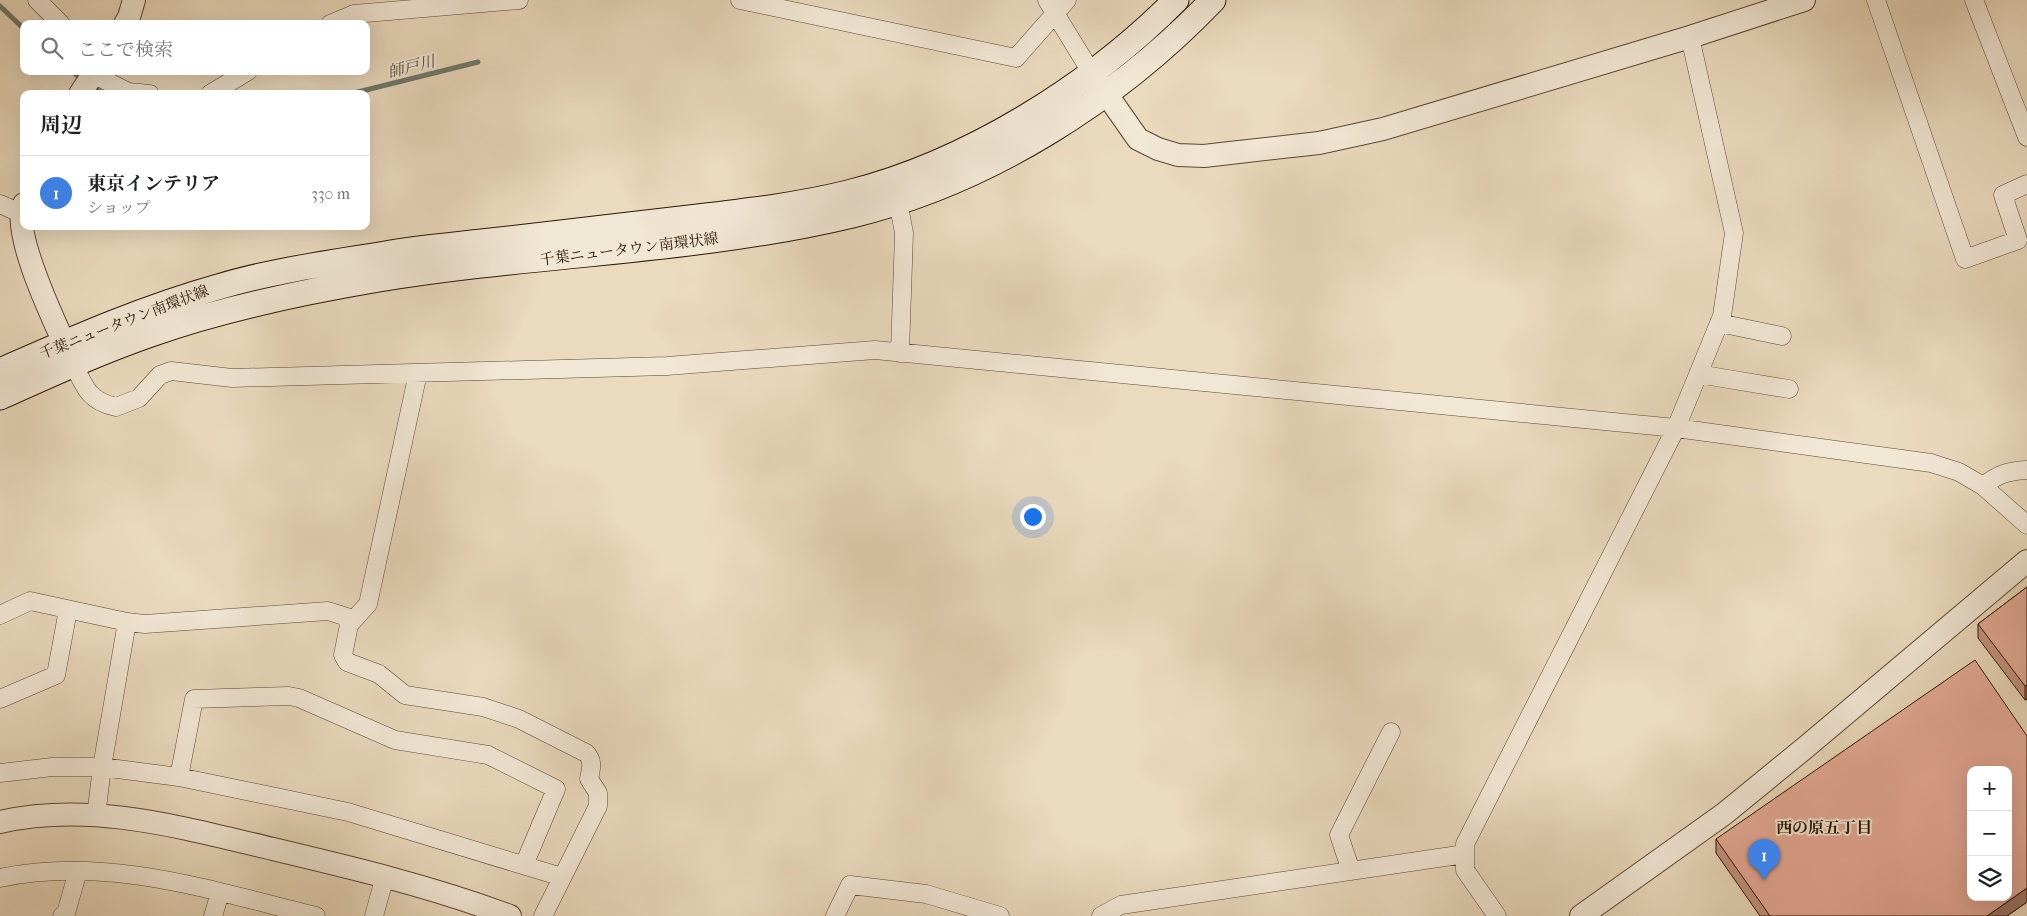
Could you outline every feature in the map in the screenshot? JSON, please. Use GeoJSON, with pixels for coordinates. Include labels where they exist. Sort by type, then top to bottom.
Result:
{"type":"FeatureCollection","features":[{"type":"Feature","properties":{"kind":"main road","name":"千葉ニュータウン南環状線"},"geometry":{"type":"LineString","coordinates":[[0,371],[152,334],[288,296],[384,278],[670,245],[786,229],[855,214],[1057,97],[1111,59],[1176,0]]}},
{"type":"Feature","properties":{"kind":"main road","name":"千葉ニュータウン南環状線"},"geometry":{"type":"LineString","coordinates":[[895,190],[977,171],[1070,119],[1126,79],[1183,31],[1213,0]]}},
{"type":"Feature","properties":{"kind":"main road","name":"千葉ニュータウン南環状線"},"geometry":{"type":"LineString","coordinates":[[0,397],[69,354]]}},
{"type":"Feature","properties":{"kind":"street"},"geometry":{"type":"LineString","coordinates":[[37,0],[57,20]]}},
{"type":"Feature","properties":{"kind":"street"},"geometry":{"type":"LineString","coordinates":[[126,20],[134,0]]}},
{"type":"Feature","properties":{"kind":"street"},"geometry":{"type":"LineString","coordinates":[[340,20],[354,14],[519,0]]}},
{"type":"Feature","properties":{"kind":"street"},"geometry":{"type":"LineString","coordinates":[[740,0],[1016,58],[1056,4],[1091,72],[1138,139],[1178,156],[1204,156],[1319,143],[1365,133],[1690,37],[1804,0]]}},
{"type":"Feature","properties":{"kind":"street"},"geometry":{"type":"LineString","coordinates":[[1876,0],[1965,259],[2018,240],[2003,195],[2027,184]]}},
{"type":"Feature","properties":{"kind":"street"},"geometry":{"type":"LineString","coordinates":[[1974,0],[2027,137]]}},
{"type":"Feature","properties":{"kind":"street"},"geometry":{"type":"LineString","coordinates":[[1497,916],[1465,870],[1465,844],[1676,428],[1722,316],[1734,233],[1690,37]]}},
{"type":"Feature","properties":{"kind":"street"},"geometry":{"type":"LineString","coordinates":[[83,90],[93,75]]}},
{"type":"Feature","properties":{"kind":"street"},"geometry":{"type":"LineString","coordinates":[[98,75],[124,90]]}},
{"type":"Feature","properties":{"kind":"street"},"geometry":{"type":"LineString","coordinates":[[217,90],[241,75]]}},
{"type":"Feature","properties":{"kind":"street"},"geometry":{"type":"LineString","coordinates":[[895,190],[904,233],[900,353]]}},
{"type":"Feature","properties":{"kind":"street"},"geometry":{"type":"LineString","coordinates":[[14,207],[20,229]]}},
{"type":"Feature","properties":{"kind":"street"},"geometry":{"type":"LineString","coordinates":[[20,230],[30,265],[85,389],[94,400],[116,407],[139,398],[160,374],[171,371],[232,378],[667,366],[875,350],[1676,428],[1931,463],[1959,472],[1983,486],[2027,525]]}},
{"type":"Feature","properties":{"kind":"street"},"geometry":{"type":"LineString","coordinates":[[1719,323],[1782,336]]}},
{"type":"Feature","properties":{"kind":"street"},"geometry":{"type":"LineString","coordinates":[[349,625],[368,604],[418,373]]}},
{"type":"Feature","properties":{"kind":"street"},"geometry":{"type":"LineString","coordinates":[[1698,374],[1789,389]]}},
{"type":"Feature","properties":{"kind":"street"},"geometry":{"type":"LineString","coordinates":[[1983,486],[1995,477],[2008,471],[2027,470]]}},
{"type":"Feature","properties":{"kind":"street"},"geometry":{"type":"LineString","coordinates":[[1581,916],[1724,814],[2027,561]]}},
{"type":"Feature","properties":{"kind":"street"},"geometry":{"type":"LineString","coordinates":[[0,615],[30,601],[127,622],[170,623],[328,611],[347,617],[349,625],[343,655],[347,662],[379,674],[404,695],[483,707],[519,719],[586,753],[590,758],[592,763],[589,779],[598,793],[600,799],[598,806],[543,916]]}},
{"type":"Feature","properties":{"kind":"street"},"geometry":{"type":"LineString","coordinates":[[0,699],[56,674],[68,610]]}},
{"type":"Feature","properties":{"kind":"street"},"geometry":{"type":"LineString","coordinates":[[96,816],[102,767],[127,622]]}},
{"type":"Feature","properties":{"kind":"street"},"geometry":{"type":"LineString","coordinates":[[179,777],[194,699],[289,696],[299,698],[395,740],[488,755],[556,790],[524,865]]}},
{"type":"Feature","properties":{"kind":"street"},"geometry":{"type":"LineString","coordinates":[[1351,871],[1339,835],[1391,732]]}},
{"type":"Feature","properties":{"kind":"street"},"geometry":{"type":"LineString","coordinates":[[0,773],[52,767],[102,767],[179,777],[348,812],[562,877]]}},
{"type":"Feature","properties":{"kind":"street"},"geometry":{"type":"LineString","coordinates":[[0,822],[59,815],[125,817],[177,826],[385,876],[461,898],[510,916]]}},
{"type":"Feature","properties":{"kind":"street"},"geometry":{"type":"LineString","coordinates":[[1100,916],[1121,905],[1465,854]]}},
{"type":"Feature","properties":{"kind":"street"},"geometry":{"type":"LineString","coordinates":[[0,878],[47,871],[118,872],[148,876],[220,893],[290,913],[316,916]]}},
{"type":"Feature","properties":{"kind":"street"},"geometry":{"type":"LineString","coordinates":[[62,916],[66,913],[78,871]]}},
{"type":"Feature","properties":{"kind":"street"},"geometry":{"type":"LineString","coordinates":[[374,916],[385,876]]}},
{"type":"Feature","properties":{"kind":"street"},"geometry":{"type":"LineString","coordinates":[[835,916],[850,885],[926,894],[1000,916]]}},
{"type":"Feature","properties":{"kind":"street"},"geometry":{"type":"LineString","coordinates":[[213,916],[220,893]]}},
{"type":"Feature","properties":{"kind":"building"},"geometry":{"type":"Polygon","coordinates":[[[2027,587],[2027,685],[2025,686],[1978,624],[2027,587]]]}},
{"type":"Feature","properties":{"kind":"building"},"geometry":{"type":"Polygon","coordinates":[[[1975,660],[2027,736],[2027,888],[2012,898],[2012,766],[1967,766],[1967,901],[2008,901],[1987,916],[1770,916],[1716,839],[1975,660]]]}},
{"type":"Feature","properties":{"kind":"waterway","name":"師戸川"},"geometry":{"type":"LineString","coordinates":[[0,6],[20,25]]}},
{"type":"Feature","properties":{"kind":"waterway","name":"師戸川"},"geometry":{"type":"LineString","coordinates":[[366,90],[478,62]]}},
{"type":"Feature","properties":{"kind":"waterway","name":"師戸川"},"geometry":{"type":"LineString","coordinates":[[76,75],[82,79]]}},
{"type":"Feature","properties":{"kind":"waterway","name":"師戸川"},"geometry":{"type":"LineString","coordinates":[[91,85],[98,90]]}},
{"type":"Feature","properties":{"kind":"place","name":"東京インテリア"},"geometry":{"type":"Point","coordinates":[1764,880]}},
{"type":"Feature","properties":{"kind":"district","name":"西の原五丁目"},"geometry":{"type":"Point","coordinates":[1824,827]}}]}
